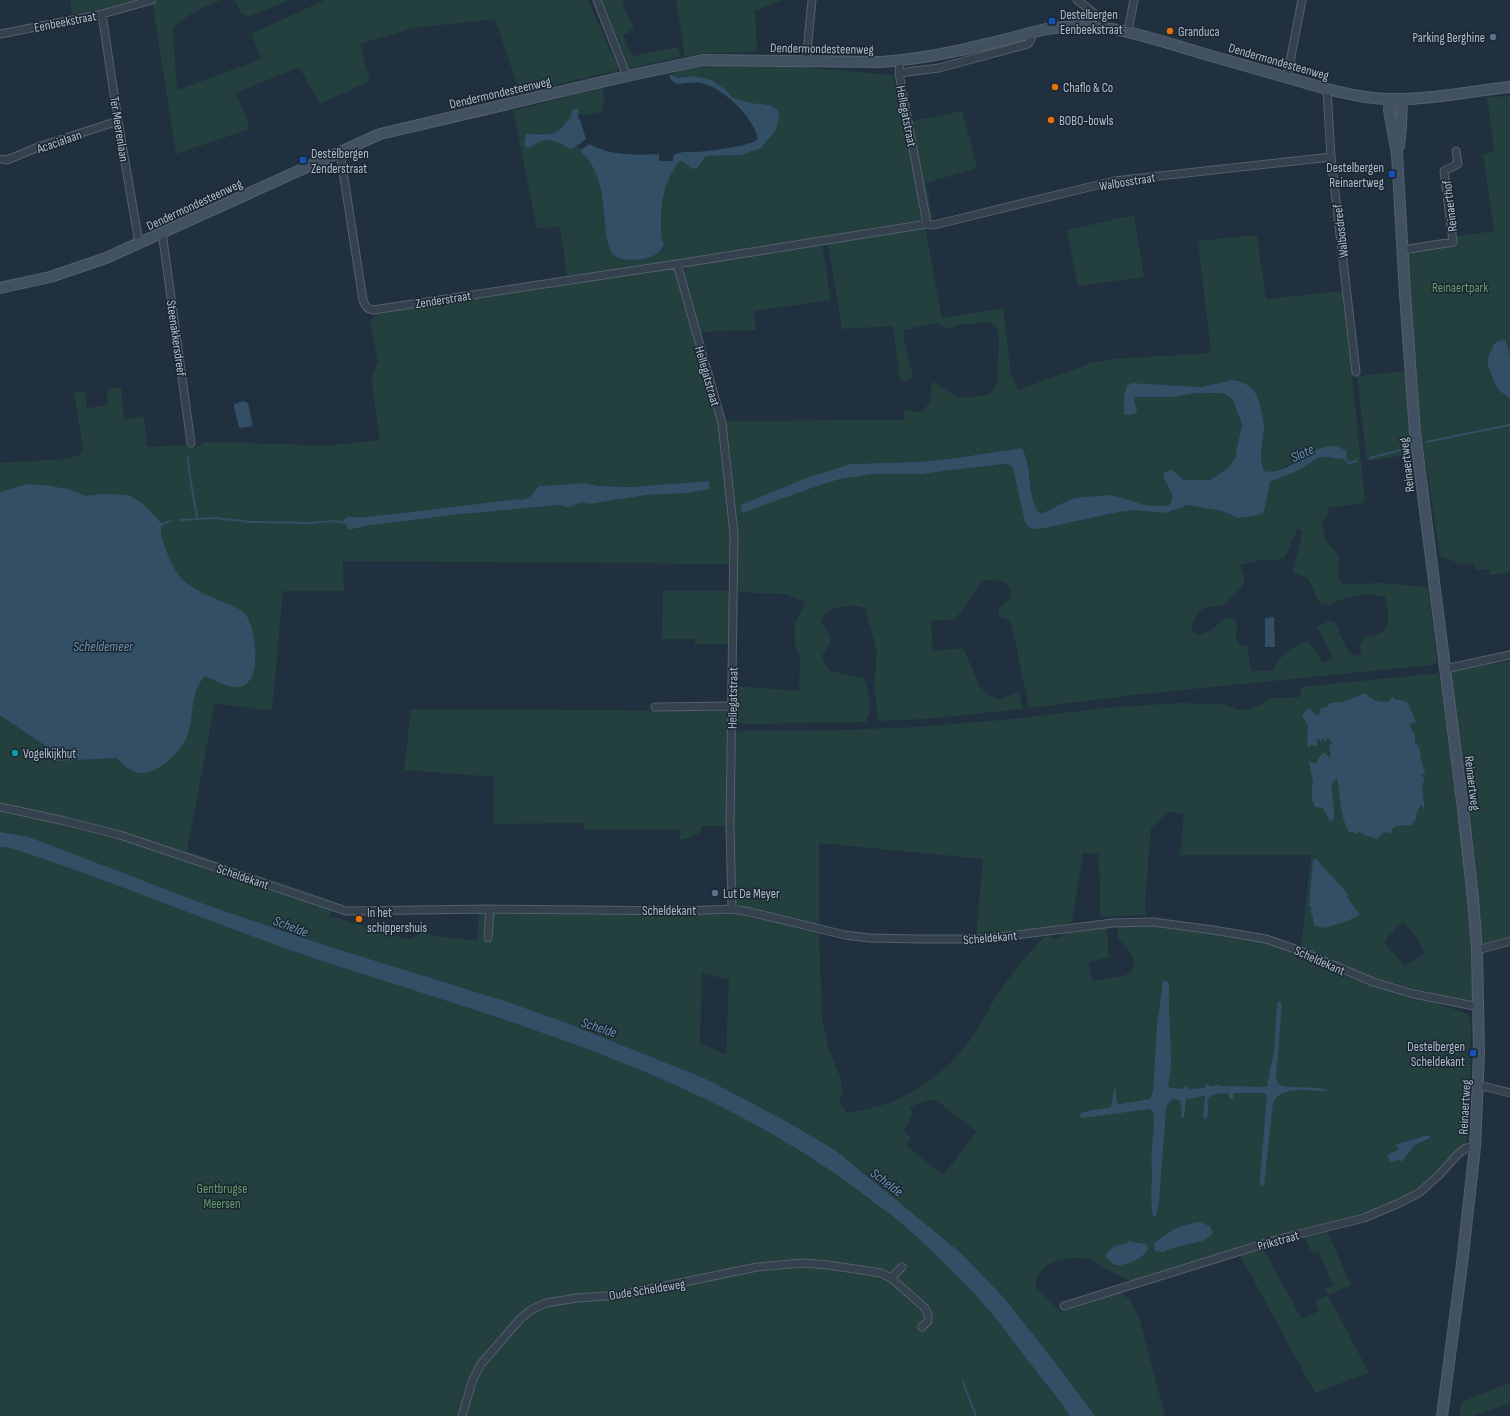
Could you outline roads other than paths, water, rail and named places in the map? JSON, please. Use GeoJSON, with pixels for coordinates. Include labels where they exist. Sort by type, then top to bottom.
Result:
{"type":"FeatureCollection","features":[{"type":"Feature","properties":{"kind":"main road","name":"Dendermondesteenweg"},"geometry":{"type":"LineString","coordinates":[[0,288],[68,271],[106,258],[380,134],[627,76],[703,60],[900,61],[961,50],[1058,26],[1102,26],[1128,31],[1327,89],[1390,103],[1510,88]]}},
{"type":"Feature","properties":{"kind":"main road","name":"Reinaertweg"},"geometry":{"type":"LineString","coordinates":[[1397,154],[1401,126],[1402,102]]}},
{"type":"Feature","properties":{"kind":"main road","name":"Reinaertweg"},"geometry":{"type":"LineString","coordinates":[[1390,103],[1390,118],[1397,154],[1415,432],[1464,816],[1478,950],[1479,1086],[1475,1147],[1462,1264],[1442,1416]]}},
{"type":"Feature","properties":{"kind":"street","name":"Eenbeekstraat"},"geometry":{"type":"LineString","coordinates":[[0,34],[102,14],[152,0]]}},
{"type":"Feature","properties":{"kind":"street"},"geometry":{"type":"LineString","coordinates":[[597,0],[627,76]]}},
{"type":"Feature","properties":{"kind":"street"},"geometry":{"type":"LineString","coordinates":[[806,61],[812,0]]}},
{"type":"Feature","properties":{"kind":"street"},"geometry":{"type":"LineString","coordinates":[[1077,0],[1098,16],[1102,26]]}},
{"type":"Feature","properties":{"kind":"street"},"geometry":{"type":"LineString","coordinates":[[1128,31],[1134,0]]}},
{"type":"Feature","properties":{"kind":"street"},"geometry":{"type":"LineString","coordinates":[[1287,77],[1302,0]]}},
{"type":"Feature","properties":{"kind":"street","name":"Ter Meerenlaan"},"geometry":{"type":"LineString","coordinates":[[102,14],[118,121],[139,243]]}},
{"type":"Feature","properties":{"kind":"street"},"geometry":{"type":"LineString","coordinates":[[899,73],[939,68],[1028,44],[1031,40],[1032,32]]}},
{"type":"Feature","properties":{"kind":"street","name":"Hellegatstraat"},"geometry":{"type":"LineString","coordinates":[[900,61],[899,73],[927,224]]}},
{"type":"Feature","properties":{"kind":"street","name":"Walbosdreef"},"geometry":{"type":"LineString","coordinates":[[1327,89],[1331,158],[1356,372]]}},
{"type":"Feature","properties":{"kind":"street","name":"Acacialaan"},"geometry":{"type":"LineString","coordinates":[[0,159],[7,160],[41,146],[118,121]]}},
{"type":"Feature","properties":{"kind":"street","name":"Reinaerthof"},"geometry":{"type":"LineString","coordinates":[[1403,250],[1453,242],[1444,171],[1458,164],[1456,151]]}},
{"type":"Feature","properties":{"kind":"street","name":"Zenderstraat"},"geometry":{"type":"LineString","coordinates":[[340,152],[363,300],[368,309],[381,309],[677,264]]}},
{"type":"Feature","properties":{"kind":"street","name":"Walbosstraat"},"geometry":{"type":"LineString","coordinates":[[927,224],[934,225],[1114,181],[1331,158]]}},
{"type":"Feature","properties":{"kind":"street"},"geometry":{"type":"LineString","coordinates":[[677,264],[927,224]]}},
{"type":"Feature","properties":{"kind":"street","name":"Steenakkersdreef"},"geometry":{"type":"LineString","coordinates":[[162,232],[191,443]]}},
{"type":"Feature","properties":{"kind":"street","name":"Hellegatstraat"},"geometry":{"type":"LineString","coordinates":[[677,264],[722,423],[734,534],[734,631],[730,827],[732,909]]}},
{"type":"Feature","properties":{"kind":"street"},"geometry":{"type":"LineString","coordinates":[[1445,669],[1510,655]]}},
{"type":"Feature","properties":{"kind":"street"},"geometry":{"type":"LineString","coordinates":[[656,707],[732,706]]}},
{"type":"Feature","properties":{"kind":"street","name":"Scheldekant"},"geometry":{"type":"LineString","coordinates":[[0,807],[120,835],[346,911],[490,909],[686,911],[732,909],[762,915],[827,932],[870,938],[984,939],[1113,922],[1170,923],[1266,939],[1298,950],[1373,982],[1414,994],[1479,1008]]}},
{"type":"Feature","properties":{"kind":"street"},"geometry":{"type":"LineString","coordinates":[[488,938],[490,909]]}},
{"type":"Feature","properties":{"kind":"street"},"geometry":{"type":"LineString","coordinates":[[1478,950],[1510,941]]}},
{"type":"Feature","properties":{"kind":"street"},"geometry":{"type":"LineString","coordinates":[[1479,1086],[1510,1093]]}},
{"type":"Feature","properties":{"kind":"street","name":"Prikstraat"},"geometry":{"type":"LineString","coordinates":[[1064,1306],[1279,1239],[1364,1218],[1419,1193],[1440,1175],[1459,1153],[1466,1148],[1475,1147]]}},
{"type":"Feature","properties":{"kind":"street","name":"Oude Scheldeweg"},"geometry":{"type":"LineString","coordinates":[[462,1416],[473,1379],[481,1364],[521,1318],[531,1310],[546,1303],[577,1298],[621,1295],[757,1267],[803,1263],[881,1273],[891,1278],[925,1308],[928,1315],[928,1322],[922,1327]]}},
{"type":"Feature","properties":{"kind":"street"},"geometry":{"type":"LineString","coordinates":[[891,1278],[902,1267]]}},
{"type":"Feature","properties":{"kind":"water"},"geometry":{"type":"Polygon","coordinates":[[[669,75],[673,75],[677,78],[692,76],[712,80],[726,90],[733,98],[751,103],[770,105],[778,110],[779,120],[775,131],[761,148],[742,155],[706,156],[697,169],[690,168],[686,163],[680,161],[667,183],[663,197],[661,231],[664,243],[662,249],[644,259],[622,259],[614,256],[610,250],[599,183],[589,161],[580,151],[589,144],[614,153],[659,154],[659,161],[673,161],[673,156],[680,153],[730,148],[748,144],[758,139],[751,122],[745,114],[721,92],[702,83],[691,82],[677,84],[671,80],[669,75]]]}},
{"type":"Feature","properties":{"kind":"water"},"geometry":{"type":"Polygon","coordinates":[[[579,109],[578,118],[586,139],[574,148],[570,149],[551,140],[539,142],[527,148],[524,145],[526,134],[548,134],[556,131],[571,118],[572,110],[579,109]]]}},
{"type":"Feature","properties":{"kind":"water"},"geometry":{"type":"Polygon","coordinates":[[[1506,340],[1510,358],[1510,399],[1496,386],[1488,366],[1488,358],[1494,344],[1498,341],[1506,340]]]}},
{"type":"Feature","properties":{"kind":"water"},"geometry":{"type":"Polygon","coordinates":[[[1232,380],[1245,383],[1253,390],[1259,400],[1264,424],[1261,460],[1264,471],[1274,471],[1285,468],[1325,447],[1336,447],[1346,451],[1347,458],[1339,459],[1320,457],[1297,471],[1270,482],[1264,512],[1258,515],[1238,518],[1222,511],[1188,505],[1165,513],[1135,510],[1045,528],[1031,529],[1025,522],[1013,468],[1009,465],[1002,464],[921,474],[872,474],[840,479],[742,513],[741,505],[809,477],[851,464],[919,462],[950,459],[1022,448],[1027,464],[1032,497],[1039,513],[1043,513],[1071,499],[1112,495],[1143,505],[1168,506],[1172,497],[1165,481],[1164,472],[1172,470],[1184,480],[1210,480],[1228,468],[1236,457],[1242,425],[1233,400],[1226,394],[1197,393],[1172,397],[1135,397],[1134,403],[1137,408],[1136,413],[1129,415],[1124,414],[1124,397],[1127,386],[1132,383],[1201,387],[1232,380]]]}},
{"type":"Feature","properties":{"kind":"water"},"geometry":{"type":"Polygon","coordinates":[[[243,401],[248,403],[252,426],[241,428],[239,427],[234,404],[243,401]]]}},
{"type":"Feature","properties":{"kind":"water"},"geometry":{"type":"Polygon","coordinates":[[[709,481],[710,489],[686,493],[647,495],[589,504],[580,503],[568,507],[560,505],[452,515],[365,526],[349,530],[343,520],[348,517],[365,517],[517,499],[521,500],[530,497],[539,486],[586,483],[598,486],[631,487],[709,481]]]}},
{"type":"Feature","properties":{"kind":"water","name":"Scheldemeer"},"geometry":{"type":"Polygon","coordinates":[[[28,484],[68,489],[86,496],[103,494],[128,495],[141,502],[162,524],[161,536],[170,560],[179,576],[186,583],[197,590],[239,609],[246,615],[250,622],[254,642],[255,664],[253,674],[249,681],[243,686],[234,687],[205,676],[197,689],[186,740],[170,759],[155,770],[143,773],[137,772],[127,768],[117,758],[55,761],[47,747],[0,715],[0,492],[28,484]]]}},
{"type":"Feature","properties":{"kind":"water"},"geometry":{"type":"Polygon","coordinates":[[[1274,617],[1275,647],[1269,647],[1268,645],[1268,647],[1265,647],[1265,618],[1274,617]]]}},
{"type":"Feature","properties":{"kind":"water"},"geometry":{"type":"Polygon","coordinates":[[[1366,693],[1370,698],[1379,701],[1388,702],[1393,696],[1394,699],[1407,702],[1415,719],[1416,724],[1413,722],[1410,725],[1412,731],[1415,733],[1415,742],[1421,754],[1425,773],[1424,775],[1422,773],[1421,775],[1425,779],[1422,787],[1425,811],[1421,804],[1416,815],[1416,819],[1411,825],[1396,826],[1392,829],[1392,833],[1384,832],[1377,839],[1364,835],[1360,832],[1355,834],[1353,832],[1350,833],[1342,814],[1337,778],[1331,785],[1334,803],[1333,820],[1330,821],[1323,808],[1315,807],[1312,800],[1313,783],[1309,760],[1312,763],[1316,763],[1322,753],[1326,754],[1329,758],[1331,754],[1329,745],[1332,743],[1328,737],[1326,739],[1327,741],[1325,742],[1324,738],[1322,739],[1322,742],[1316,739],[1318,745],[1311,745],[1310,748],[1307,745],[1308,725],[1302,715],[1308,708],[1313,711],[1315,715],[1319,714],[1321,708],[1327,707],[1330,703],[1344,702],[1366,693]]]}},
{"type":"Feature","properties":{"kind":"water","name":"Schelde"},"geometry":{"type":"Polygon","coordinates":[[[0,832],[29,837],[207,905],[321,944],[508,1002],[564,1022],[704,1078],[784,1120],[835,1150],[961,1253],[1006,1300],[1095,1416],[1070,1416],[999,1322],[976,1295],[899,1221],[859,1191],[798,1149],[733,1113],[667,1081],[598,1053],[457,1004],[316,959],[46,860],[7,847],[0,847],[0,832]]]}},
{"type":"Feature","properties":{"kind":"water"},"geometry":{"type":"Polygon","coordinates":[[[1316,859],[1349,895],[1346,896],[1360,915],[1345,922],[1324,928],[1315,926],[1313,922],[1313,915],[1310,911],[1312,909],[1309,906],[1313,860],[1316,859]]]}},
{"type":"Feature","properties":{"kind":"water"},"geometry":{"type":"Polygon","coordinates":[[[1163,981],[1167,981],[1169,985],[1171,1061],[1168,1086],[1170,1088],[1182,1089],[1184,1086],[1190,1089],[1205,1088],[1206,1084],[1210,1086],[1215,1086],[1217,1084],[1219,1086],[1266,1087],[1268,1085],[1267,1082],[1270,1075],[1269,1072],[1274,1053],[1277,1004],[1279,1001],[1282,1004],[1276,1078],[1279,1085],[1326,1089],[1324,1091],[1288,1091],[1277,1097],[1273,1103],[1264,1185],[1262,1187],[1260,1184],[1260,1178],[1267,1095],[1264,1093],[1235,1093],[1233,1095],[1233,1099],[1230,1099],[1228,1093],[1212,1095],[1208,1101],[1208,1114],[1206,1120],[1203,1116],[1205,1096],[1186,1099],[1184,1118],[1181,1116],[1182,1110],[1180,1100],[1172,1099],[1167,1105],[1166,1111],[1159,1200],[1157,1214],[1153,1217],[1151,1192],[1154,1125],[1153,1112],[1149,1109],[1083,1118],[1079,1116],[1083,1112],[1111,1107],[1115,1084],[1117,1103],[1120,1104],[1150,1099],[1153,1092],[1157,1024],[1163,981]]]}},
{"type":"Feature","properties":{"kind":"water"},"geometry":{"type":"Polygon","coordinates":[[[1427,1135],[1431,1137],[1415,1145],[1401,1162],[1399,1160],[1390,1162],[1387,1155],[1398,1150],[1399,1148],[1395,1145],[1427,1135]]]}},
{"type":"Feature","properties":{"kind":"water"},"geometry":{"type":"Polygon","coordinates":[[[1199,1222],[1210,1226],[1213,1234],[1202,1241],[1169,1249],[1164,1252],[1155,1251],[1153,1244],[1174,1229],[1199,1222]]]}},
{"type":"Feature","properties":{"kind":"water"},"geometry":{"type":"Polygon","coordinates":[[[1130,1240],[1133,1242],[1146,1244],[1148,1248],[1143,1255],[1135,1261],[1116,1265],[1106,1257],[1106,1254],[1114,1246],[1127,1243],[1130,1240]]]}},
{"type":"Feature","properties":{"kind":"waterway","name":"Slote"},"geometry":{"type":"LineString","coordinates":[[1426,442],[1510,425]]}},
{"type":"Feature","properties":{"kind":"waterway","name":"Slote"},"geometry":{"type":"LineString","coordinates":[[1370,458],[1404,449]]}},
{"type":"Feature","properties":{"kind":"waterway","name":"Slote"},"geometry":{"type":"LineString","coordinates":[[1343,456],[1348,463],[1357,461]]}},
{"type":"Feature","properties":{"kind":"waterway"},"geometry":{"type":"LineString","coordinates":[[188,458],[197,518]]}},
{"type":"Feature","properties":{"kind":"waterway"},"geometry":{"type":"LineString","coordinates":[[181,520],[214,518],[251,522],[313,523],[333,521],[347,523]]}},
{"type":"Feature","properties":{"kind":"waterway"},"geometry":{"type":"LineString","coordinates":[[162,524],[171,521]]}},
{"type":"Feature","properties":{"kind":"waterway"},"geometry":{"type":"LineString","coordinates":[[963,1382],[976,1416]]}},
{"type":"Feature","properties":{"kind":"place","name":"Destelbergen Eenbeekstraat"},"geometry":{"type":"Point","coordinates":[1052,21]}},
{"type":"Feature","properties":{"kind":"place","name":"Granduca"},"geometry":{"type":"Point","coordinates":[1170,31]}},
{"type":"Feature","properties":{"kind":"place","name":"Parking Berghine"},"geometry":{"type":"Point","coordinates":[1493,37]}},
{"type":"Feature","properties":{"kind":"place","name":"Chaflo & Co"},"geometry":{"type":"Point","coordinates":[1055,87]}},
{"type":"Feature","properties":{"kind":"place","name":"BOBO-bowls"},"geometry":{"type":"Point","coordinates":[1051,120]}},
{"type":"Feature","properties":{"kind":"place","name":"Destelbergen Zenderstraat"},"geometry":{"type":"Point","coordinates":[303,160]}},
{"type":"Feature","properties":{"kind":"place","name":"Destelbergen Reinaertweg"},"geometry":{"type":"Point","coordinates":[1392,174]}},
{"type":"Feature","properties":{"kind":"place","name":"Vogelkijkhut"},"geometry":{"type":"Point","coordinates":[15,753]}},
{"type":"Feature","properties":{"kind":"place","name":"Lut De Meyer"},"geometry":{"type":"Point","coordinates":[715,893]}},
{"type":"Feature","properties":{"kind":"place","name":"In het schippershuis"},"geometry":{"type":"Point","coordinates":[359,919]}},
{"type":"Feature","properties":{"kind":"place","name":"Destelbergen Scheldekant"},"geometry":{"type":"Point","coordinates":[1473,1053]}},
{"type":"Feature","properties":{"kind":"park label","name":"Reinaertpark"},"geometry":{"type":"Point","coordinates":[1460,287]}},
{"type":"Feature","properties":{"kind":"park label","name":"Gentbrugse Meersen"},"geometry":{"type":"Point","coordinates":[222,1196]}}]}
